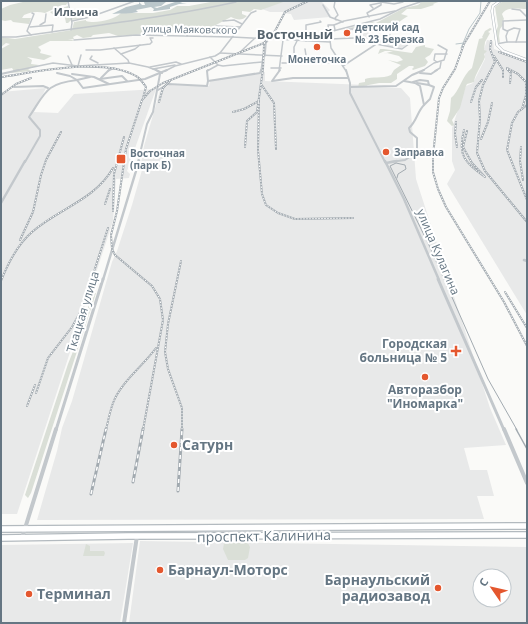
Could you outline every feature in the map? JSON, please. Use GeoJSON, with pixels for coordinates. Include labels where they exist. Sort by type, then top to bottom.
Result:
{"type":"FeatureCollection","features":[{"type":"Feature","properties":{"kind":"main road"},"geometry":{"type":"LineString","coordinates":[[500,1],[492,10],[496,44],[503,51],[527,60]]}},
{"type":"Feature","properties":{"kind":"main road","name":"проспект Калинина"},"geometry":{"type":"LineString","coordinates":[[1,529],[527,526]]}},
{"type":"Feature","properties":{"kind":"main road"},"geometry":{"type":"LineString","coordinates":[[137,536],[139,528]]}},
{"type":"Feature","properties":{"kind":"main road","name":"проспект Калинина"},"geometry":{"type":"LineString","coordinates":[[1,538],[137,536],[527,535]]}},
{"type":"Feature","properties":{"kind":"street"},"geometry":{"type":"LineString","coordinates":[[68,1],[72,21],[71,30]]}},
{"type":"Feature","properties":{"kind":"street"},"geometry":{"type":"LineString","coordinates":[[72,21],[90,17],[135,1]]}},
{"type":"Feature","properties":{"kind":"street"},"geometry":{"type":"LineString","coordinates":[[335,1],[334,7],[338,15],[335,18],[336,20]]}},
{"type":"Feature","properties":{"kind":"street"},"geometry":{"type":"LineString","coordinates":[[329,32],[380,20],[402,8],[423,1]]}},
{"type":"Feature","properties":{"kind":"street"},"geometry":{"type":"LineString","coordinates":[[1,37],[16,37],[71,30],[193,12],[236,2]]}},
{"type":"Feature","properties":{"kind":"street"},"geometry":{"type":"LineString","coordinates":[[369,17],[367,13],[373,8],[381,5],[381,2]]}},
{"type":"Feature","properties":{"kind":"street"},"geometry":{"type":"LineString","coordinates":[[373,8],[370,5],[381,2],[394,4],[404,2]]}},
{"type":"Feature","properties":{"kind":"street"},"geometry":{"type":"LineString","coordinates":[[323,5],[330,18],[342,22]]}},
{"type":"Feature","properties":{"kind":"street"},"geometry":{"type":"LineString","coordinates":[[512,9],[520,10],[527,18]]}},
{"type":"Feature","properties":{"kind":"street"},"geometry":{"type":"LineString","coordinates":[[154,69],[210,58],[220,53],[251,13],[256,11]]}},
{"type":"Feature","properties":{"kind":"street"},"geometry":{"type":"LineString","coordinates":[[306,41],[306,25],[321,22],[327,26],[341,24],[342,22],[396,11]]}},
{"type":"Feature","properties":{"kind":"street"},"geometry":{"type":"LineString","coordinates":[[31,34],[28,31],[34,14],[32,13]]}},
{"type":"Feature","properties":{"kind":"street"},"geometry":{"type":"LineString","coordinates":[[38,26],[45,22],[46,14]]}},
{"type":"Feature","properties":{"kind":"street"},"geometry":{"type":"LineString","coordinates":[[508,31],[503,29],[503,22],[527,18]]}},
{"type":"Feature","properties":{"kind":"street"},"geometry":{"type":"LineString","coordinates":[[224,21],[234,20],[242,24]]}},
{"type":"Feature","properties":{"kind":"street"},"geometry":{"type":"LineString","coordinates":[[30,27],[53,25],[52,32]]}},
{"type":"Feature","properties":{"kind":"street"},"geometry":{"type":"LineString","coordinates":[[334,25],[335,30]]}},
{"type":"Feature","properties":{"kind":"street"},"geometry":{"type":"LineString","coordinates":[[216,26],[240,27]]}},
{"type":"Feature","properties":{"kind":"street","name":"улица Кулагина"},"geometry":{"type":"LineString","coordinates":[[327,26],[332,50],[343,66],[348,78],[350,93],[413,219],[527,483]]}},
{"type":"Feature","properties":{"kind":"street"},"geometry":{"type":"LineString","coordinates":[[507,42],[506,36],[508,31],[514,28],[520,29],[516,42]]}},
{"type":"Feature","properties":{"kind":"street"},"geometry":{"type":"LineString","coordinates":[[340,29],[376,29]]}},
{"type":"Feature","properties":{"kind":"street"},"geometry":{"type":"LineString","coordinates":[[187,36],[188,32],[194,31],[237,31]]}},
{"type":"Feature","properties":{"kind":"street","name":"улица Маяковского"},"geometry":{"type":"LineString","coordinates":[[74,40],[127,35],[232,37],[297,41],[354,38]]}},
{"type":"Feature","properties":{"kind":"street"},"geometry":{"type":"LineString","coordinates":[[343,66],[390,35]]}},
{"type":"Feature","properties":{"kind":"street"},"geometry":{"type":"LineString","coordinates":[[86,50],[152,43],[150,38],[159,36]]}},
{"type":"Feature","properties":{"kind":"street"},"geometry":{"type":"LineString","coordinates":[[239,53],[254,38]]}},
{"type":"Feature","properties":{"kind":"street"},"geometry":{"type":"LineString","coordinates":[[208,81],[262,71],[262,62],[266,43],[269,39]]}},
{"type":"Feature","properties":{"kind":"street"},"geometry":{"type":"LineString","coordinates":[[376,44],[402,49],[413,41],[411,39]]}},
{"type":"Feature","properties":{"kind":"street"},"geometry":{"type":"LineString","coordinates":[[283,40],[282,62],[280,68],[271,80],[293,78],[348,78]]}},
{"type":"Feature","properties":{"kind":"street"},"geometry":{"type":"LineString","coordinates":[[294,59],[294,48],[297,41]]}},
{"type":"Feature","properties":{"kind":"street"},"geometry":{"type":"LineString","coordinates":[[496,44],[507,42],[527,42]]}},
{"type":"Feature","properties":{"kind":"street"},"geometry":{"type":"LineString","coordinates":[[121,54],[135,49],[140,45]]}},
{"type":"Feature","properties":{"kind":"street"},"geometry":{"type":"LineString","coordinates":[[438,45],[446,49],[447,54]]}},
{"type":"Feature","properties":{"kind":"street"},"geometry":{"type":"LineString","coordinates":[[114,48],[128,60],[129,63]]}},
{"type":"Feature","properties":{"kind":"street"},"geometry":{"type":"LineString","coordinates":[[305,49],[307,62]]}},
{"type":"Feature","properties":{"kind":"street"},"geometry":{"type":"LineString","coordinates":[[220,53],[282,56]]}},
{"type":"Feature","properties":{"kind":"street"},"geometry":{"type":"LineString","coordinates":[[437,62],[434,60],[435,54],[447,54]]}},
{"type":"Feature","properties":{"kind":"street"},"geometry":{"type":"LineString","coordinates":[[420,73],[431,74],[440,68],[441,62],[447,54]]}},
{"type":"Feature","properties":{"kind":"street"},"geometry":{"type":"LineString","coordinates":[[78,66],[81,55]]}},
{"type":"Feature","properties":{"kind":"street"},"geometry":{"type":"LineString","coordinates":[[68,56],[72,65]]}},
{"type":"Feature","properties":{"kind":"street"},"geometry":{"type":"LineString","coordinates":[[92,56],[90,58],[96,63],[129,63],[149,67],[161,74]]}},
{"type":"Feature","properties":{"kind":"street"},"geometry":{"type":"LineString","coordinates":[[210,58],[218,65]]}},
{"type":"Feature","properties":{"kind":"street"},"geometry":{"type":"LineString","coordinates":[[282,62],[328,63],[340,61]]}},
{"type":"Feature","properties":{"kind":"street"},"geometry":{"type":"LineString","coordinates":[[149,67],[175,62],[179,65]]}},
{"type":"Feature","properties":{"kind":"street"},"geometry":{"type":"LineString","coordinates":[[158,90],[168,84],[207,86],[207,71],[218,65],[262,62]]}},
{"type":"Feature","properties":{"kind":"street"},"geometry":{"type":"LineString","coordinates":[[350,87],[396,86],[412,75],[420,73],[437,62],[441,62]]}},
{"type":"Feature","properties":{"kind":"street"},"geometry":{"type":"LineString","coordinates":[[1,74],[47,64],[78,66],[119,63]]}},
{"type":"Feature","properties":{"kind":"street"},"geometry":{"type":"LineString","coordinates":[[58,73],[70,76],[77,80],[83,88],[145,79],[161,74],[179,65]]}},
{"type":"Feature","properties":{"kind":"street"},"geometry":{"type":"LineString","coordinates":[[100,79],[114,68]]}},
{"type":"Feature","properties":{"kind":"street"},"geometry":{"type":"LineString","coordinates":[[270,68],[280,68]]}},
{"type":"Feature","properties":{"kind":"street"},"geometry":{"type":"LineString","coordinates":[[72,74],[100,79],[109,84]]}},
{"type":"Feature","properties":{"kind":"street","name":"Ткацкая улица"},"geometry":{"type":"LineString","coordinates":[[22,538],[135,177],[147,124],[153,112],[161,74]]}},
{"type":"Feature","properties":{"kind":"street"},"geometry":{"type":"LineString","coordinates":[[100,79],[122,76],[127,81]]}},
{"type":"Feature","properties":{"kind":"street"},"geometry":{"type":"LineString","coordinates":[[1,203],[39,138],[40,130],[29,117],[48,88],[60,82],[92,77]]}},
{"type":"Feature","properties":{"kind":"street"},"geometry":{"type":"LineString","coordinates":[[411,82],[426,80],[429,82],[429,85]]}},
{"type":"Feature","properties":{"kind":"street"},"geometry":{"type":"LineString","coordinates":[[386,163],[405,160],[416,154],[417,138],[410,132],[409,128],[415,123],[420,109],[430,99],[434,87],[404,81]]}},
{"type":"Feature","properties":{"kind":"street"},"geometry":{"type":"LineString","coordinates":[[415,83],[420,86],[422,101],[424,104]]}},
{"type":"Feature","properties":{"kind":"street"},"geometry":{"type":"LineString","coordinates":[[14,87],[43,86],[48,88]]}},
{"type":"Feature","properties":{"kind":"street"},"geometry":{"type":"LineString","coordinates":[[124,623],[137,536]]}},
{"type":"Feature","properties":{"kind":"shaded area"},"geometry":{"type":"Polygon","coordinates":[[[27,1],[68,2],[66,5],[62,5],[45,13],[34,12],[24,15],[22,18],[31,18],[29,24],[13,22],[11,20],[1,20],[1,9],[27,1]]]}},
{"type":"Feature","properties":{"kind":"shaded area"},"geometry":{"type":"Polygon","coordinates":[[[145,1],[166,2],[161,6],[154,7],[157,8],[178,1],[185,1],[180,3],[187,4],[179,4],[170,7],[170,9],[155,11],[153,11],[154,9],[151,7],[136,10],[138,12],[135,13],[112,14],[126,7],[139,4],[139,2],[142,5],[145,5],[145,1]]]}},
{"type":"Feature","properties":{"kind":"shaded area"},"geometry":{"type":"Polygon","coordinates":[[[216,1],[286,1],[261,10],[254,9],[250,12],[242,11],[242,14],[247,16],[243,19],[231,17],[214,26],[201,30],[167,31],[162,34],[149,31],[144,34],[118,36],[109,33],[83,38],[77,35],[73,37],[74,39],[68,40],[74,40],[72,41],[50,41],[38,47],[41,50],[40,53],[52,56],[44,60],[27,57],[32,60],[31,64],[39,65],[28,69],[31,71],[10,73],[14,71],[12,68],[1,70],[1,49],[10,44],[6,43],[1,47],[1,37],[15,39],[72,30],[74,22],[86,20],[90,22],[99,22],[114,18],[121,13],[153,13],[170,10],[177,6],[189,6],[216,1]]]}},
{"type":"Feature","properties":{"kind":"shaded area"},"geometry":{"type":"Polygon","coordinates":[[[321,1],[330,10],[328,12],[331,16],[330,17],[294,20],[291,14],[283,13],[284,12],[270,12],[262,9],[281,2],[321,1]]]}},
{"type":"Feature","properties":{"kind":"shaded area"},"geometry":{"type":"Polygon","coordinates":[[[423,1],[441,1],[421,9],[407,9],[401,14],[408,16],[387,28],[349,28],[372,22],[375,23],[372,25],[381,25],[376,23],[404,8],[418,5],[423,1]]]}},
{"type":"Feature","properties":{"kind":"shaded area"},"geometry":{"type":"Polygon","coordinates":[[[503,1],[527,1],[527,9],[516,8],[504,11],[502,14],[504,19],[502,22],[503,25],[500,29],[499,36],[500,43],[497,42],[496,31],[498,26],[495,7],[503,1]]]}},
{"type":"Feature","properties":{"kind":"shaded area"},"geometry":{"type":"Polygon","coordinates":[[[68,6],[68,12],[83,18],[71,20],[66,23],[65,18],[56,17],[50,12],[68,6]]]}},
{"type":"Feature","properties":{"kind":"shaded area"},"geometry":{"type":"Polygon","coordinates":[[[378,27],[379,32],[372,32],[376,39],[360,39],[357,31],[353,31],[351,28],[378,27]]]}},
{"type":"Feature","properties":{"kind":"shaded area"},"geometry":{"type":"Polygon","coordinates":[[[490,28],[492,29],[488,32],[490,33],[485,42],[484,50],[487,51],[484,54],[485,57],[474,82],[467,84],[466,86],[460,108],[452,120],[454,125],[452,126],[447,121],[450,111],[451,98],[472,68],[479,39],[483,38],[482,37],[485,31],[490,28]]]}},
{"type":"Feature","properties":{"kind":"shaded area"},"geometry":{"type":"Polygon","coordinates":[[[391,36],[412,41],[402,48],[381,45],[388,41],[385,40],[391,36]]]}},
{"type":"Feature","properties":{"kind":"shaded area"},"geometry":{"type":"Polygon","coordinates":[[[487,40],[493,41],[494,49],[527,61],[527,315],[447,184],[455,170],[452,161],[452,128],[466,86],[473,83],[485,59],[484,49],[487,40]]]}},
{"type":"Feature","properties":{"kind":"shaded area"},"geometry":{"type":"Polygon","coordinates":[[[425,45],[425,47],[434,49],[430,55],[425,58],[428,62],[425,66],[413,70],[413,66],[409,66],[397,74],[397,79],[391,83],[379,83],[358,87],[359,83],[365,82],[365,79],[391,75],[394,70],[401,65],[388,60],[397,62],[403,60],[399,56],[387,53],[383,54],[393,51],[385,51],[378,54],[380,49],[412,53],[416,47],[425,45]]]}},
{"type":"Feature","properties":{"kind":"shaded area"},"geometry":{"type":"Polygon","coordinates":[[[265,72],[265,81],[367,85],[368,87],[401,88],[410,98],[416,179],[490,408],[506,445],[464,448],[470,470],[487,470],[494,496],[477,496],[484,519],[37,520],[57,451],[62,428],[72,401],[112,262],[132,205],[142,170],[140,170],[144,146],[160,91],[169,85],[209,86],[210,81],[265,72]]]}},
{"type":"Feature","properties":{"kind":"shaded area"},"geometry":{"type":"Polygon","coordinates":[[[46,88],[34,112],[58,113],[74,94],[156,89],[127,171],[130,174],[129,178],[116,179],[113,221],[17,514],[1,514],[1,92],[46,88]]]}},
{"type":"Feature","properties":{"kind":"shaded area"},"geometry":{"type":"Polygon","coordinates":[[[96,293],[31,493],[28,498],[25,495],[68,364],[74,349],[77,347],[75,344],[79,332],[82,329],[80,327],[83,324],[92,294],[96,293]]]}},
{"type":"Feature","properties":{"kind":"shaded area"},"geometry":{"type":"Polygon","coordinates":[[[140,541],[527,547],[527,623],[129,623],[140,541]]]}},
{"type":"Feature","properties":{"kind":"shaded area"},"geometry":{"type":"Polygon","coordinates":[[[133,543],[120,623],[1,623],[1,545],[133,543]]]}},
{"type":"Feature","properties":{"kind":"shaded area"},"geometry":{"type":"Polygon","coordinates":[[[224,543],[248,543],[250,547],[248,558],[245,560],[228,560],[223,549],[224,543]]]}},
{"type":"Feature","properties":{"kind":"shaded area"},"geometry":{"type":"Polygon","coordinates":[[[86,544],[90,546],[90,551],[104,551],[104,556],[83,556],[86,544]]]}},
{"type":"Feature","properties":{"kind":"waterway"},"geometry":{"type":"LineString","coordinates":[[463,43],[469,29],[480,13],[481,1]]}},
{"type":"Feature","properties":{"kind":"waterway"},"geometry":{"type":"LineString","coordinates":[[456,44],[463,43]]}},
{"type":"Feature","properties":{"kind":"waterway"},"geometry":{"type":"LineString","coordinates":[[461,48],[463,43]]}},
{"type":"Feature","properties":{"kind":"tram line"},"geometry":{"type":"LineString","coordinates":[[397,178],[398,174],[406,169],[405,165],[396,163],[390,166],[429,245],[488,379],[517,430]]}},
{"type":"Feature","properties":{"kind":"tram line"},"geometry":{"type":"LineString","coordinates":[[516,429],[527,449]]}},
{"type":"Feature","properties":{"kind":"railway"},"geometry":{"type":"LineString","coordinates":[[143,430],[163,320],[160,299],[152,286],[115,255],[112,249],[111,235],[117,211],[126,149],[142,100],[150,91],[163,83],[264,43],[275,31],[285,12],[308,1]]}},
{"type":"Feature","properties":{"kind":"railway"},"geometry":{"type":"LineString","coordinates":[[490,1],[464,44],[455,69],[443,88],[439,98],[433,156],[433,172],[438,189],[446,207],[504,302],[527,346]]}},
{"type":"Feature","properties":{"kind":"railway"},"geometry":{"type":"LineString","coordinates":[[258,101],[263,69],[264,45],[266,41]]}},
{"type":"Feature","properties":{"kind":"railway"},"geometry":{"type":"LineString","coordinates":[[491,41],[490,49],[495,62],[483,85],[479,101],[480,119],[477,153],[485,171],[527,222]]}},
{"type":"Feature","properties":{"kind":"railway"},"geometry":{"type":"LineString","coordinates":[[499,52],[527,62]]}},
{"type":"Feature","properties":{"kind":"railway"},"geometry":{"type":"LineString","coordinates":[[494,56],[503,70],[503,77]]}},
{"type":"Feature","properties":{"kind":"railway"},"geometry":{"type":"LineString","coordinates":[[1,77],[51,69],[106,67],[122,70],[139,78],[146,87],[143,98]]}},
{"type":"Feature","properties":{"kind":"railway"},"geometry":{"type":"LineString","coordinates":[[507,68],[518,74],[526,82],[526,95],[522,109]]}},
{"type":"Feature","properties":{"kind":"railway"},"geometry":{"type":"LineString","coordinates":[[507,69],[511,73],[510,83]]}},
{"type":"Feature","properties":{"kind":"railway"},"geometry":{"type":"LineString","coordinates":[[1,95],[16,84],[31,78]]}},
{"type":"Feature","properties":{"kind":"railway"},"geometry":{"type":"LineString","coordinates":[[471,102],[476,87],[482,80]]}},
{"type":"Feature","properties":{"kind":"railway"},"geometry":{"type":"LineString","coordinates":[[159,102],[163,88],[170,81]]}},
{"type":"Feature","properties":{"kind":"railway"},"geometry":{"type":"LineString","coordinates":[[261,84],[274,103],[276,149]]}},
{"type":"Feature","properties":{"kind":"railway"},"geometry":{"type":"LineString","coordinates":[[233,112],[244,109],[258,101]]}},
{"type":"Feature","properties":{"kind":"railway"},"geometry":{"type":"LineString","coordinates":[[245,147],[247,121],[257,112],[258,101]]}},
{"type":"Feature","properties":{"kind":"railway"},"geometry":{"type":"LineString","coordinates":[[258,101],[258,150],[262,194],[266,205],[278,213],[295,219],[353,218]]}},
{"type":"Feature","properties":{"kind":"railway"},"geometry":{"type":"LineString","coordinates":[[481,139],[488,122],[492,103]]}},
{"type":"Feature","properties":{"kind":"railway"},"geometry":{"type":"LineString","coordinates":[[522,109],[527,105]]}},
{"type":"Feature","properties":{"kind":"railway"},"geometry":{"type":"LineString","coordinates":[[522,109],[518,112],[512,123],[507,150],[527,200]]}},
{"type":"Feature","properties":{"kind":"railway"},"geometry":{"type":"LineString","coordinates":[[456,122],[455,134],[457,147]]}},
{"type":"Feature","properties":{"kind":"railway"},"geometry":{"type":"LineString","coordinates":[[464,130],[462,139],[462,152],[464,158],[472,167],[485,177],[472,163],[463,147],[467,131]]}},
{"type":"Feature","properties":{"kind":"railway"},"geometry":{"type":"LineString","coordinates":[[20,240],[33,212],[41,175],[46,160],[61,132]]}},
{"type":"Feature","properties":{"kind":"railway"},"geometry":{"type":"LineString","coordinates":[[113,211],[114,174],[124,137]]}},
{"type":"Feature","properties":{"kind":"railway"},"geometry":{"type":"LineString","coordinates":[[521,147],[520,161],[523,180]]}},
{"type":"Feature","properties":{"kind":"railway"},"geometry":{"type":"LineString","coordinates":[[1,281],[14,255],[27,237],[42,224],[76,203],[96,188],[113,168]]}},
{"type":"Feature","properties":{"kind":"railway"},"geometry":{"type":"LineString","coordinates":[[105,204],[110,189]]}},
{"type":"Feature","properties":{"kind":"railway"},"geometry":{"type":"LineString","coordinates":[[36,393],[48,358],[72,327],[82,309],[108,228]]}},
{"type":"Feature","properties":{"kind":"railway"},"geometry":{"type":"LineString","coordinates":[[181,261],[168,324],[165,352],[168,369],[182,408],[182,429]]}},
{"type":"Feature","properties":{"kind":"railway"},"geometry":{"type":"LineString","coordinates":[[505,292],[527,328]]}},
{"type":"Feature","properties":{"kind":"railway"},"geometry":{"type":"LineString","coordinates":[[106,430],[116,396],[121,388],[156,348]]}},
{"type":"Feature","properties":{"kind":"railway"},"geometry":{"type":"LineString","coordinates":[[27,406],[35,385]]}},
{"type":"Feature","properties":{"kind":"railway"},"geometry":{"type":"LineString","coordinates":[[91,494],[106,429]]}},
{"type":"Feature","properties":{"kind":"railway"},"geometry":{"type":"LineString","coordinates":[[133,482],[143,429]]}},
{"type":"Feature","properties":{"kind":"railway"},"geometry":{"type":"LineString","coordinates":[[178,491],[182,429]]}},
{"type":"Feature","properties":{"kind":"place","name":"детский сад № 23 Березка"},"geometry":{"type":"Point","coordinates":[347,33]}},
{"type":"Feature","properties":{"kind":"place","name":"Монеточка"},"geometry":{"type":"Point","coordinates":[317,47]}},
{"type":"Feature","properties":{"kind":"place","name":"Заправка"},"geometry":{"type":"Point","coordinates":[386,152]}},
{"type":"Feature","properties":{"kind":"place","name":"Восточная (парк Б)"},"geometry":{"type":"Point","coordinates":[121,159]}},
{"type":"Feature","properties":{"kind":"place","name":"Городская больница № 5"},"geometry":{"type":"Point","coordinates":[456,351]}},
{"type":"Feature","properties":{"kind":"place","name":"Авторазбор \"Иномарка\""},"geometry":{"type":"Point","coordinates":[425,377]}},
{"type":"Feature","properties":{"kind":"place","name":"Сатурн"},"geometry":{"type":"Point","coordinates":[174,445]}},
{"type":"Feature","properties":{"kind":"place","name":"Барнаул-Моторс"},"geometry":{"type":"Point","coordinates":[160,570]}},
{"type":"Feature","properties":{"kind":"place","name":"Барнаульский радиозавод"},"geometry":{"type":"Point","coordinates":[438,588]}},
{"type":"Feature","properties":{"kind":"place","name":"Терминал"},"geometry":{"type":"Point","coordinates":[29,594]}},
{"type":"Feature","properties":{"kind":"district","name":"Ильича"},"geometry":{"type":"Point","coordinates":[76,12]}},
{"type":"Feature","properties":{"kind":"district","name":"Восточный"},"geometry":{"type":"Point","coordinates":[295,34]}}]}
